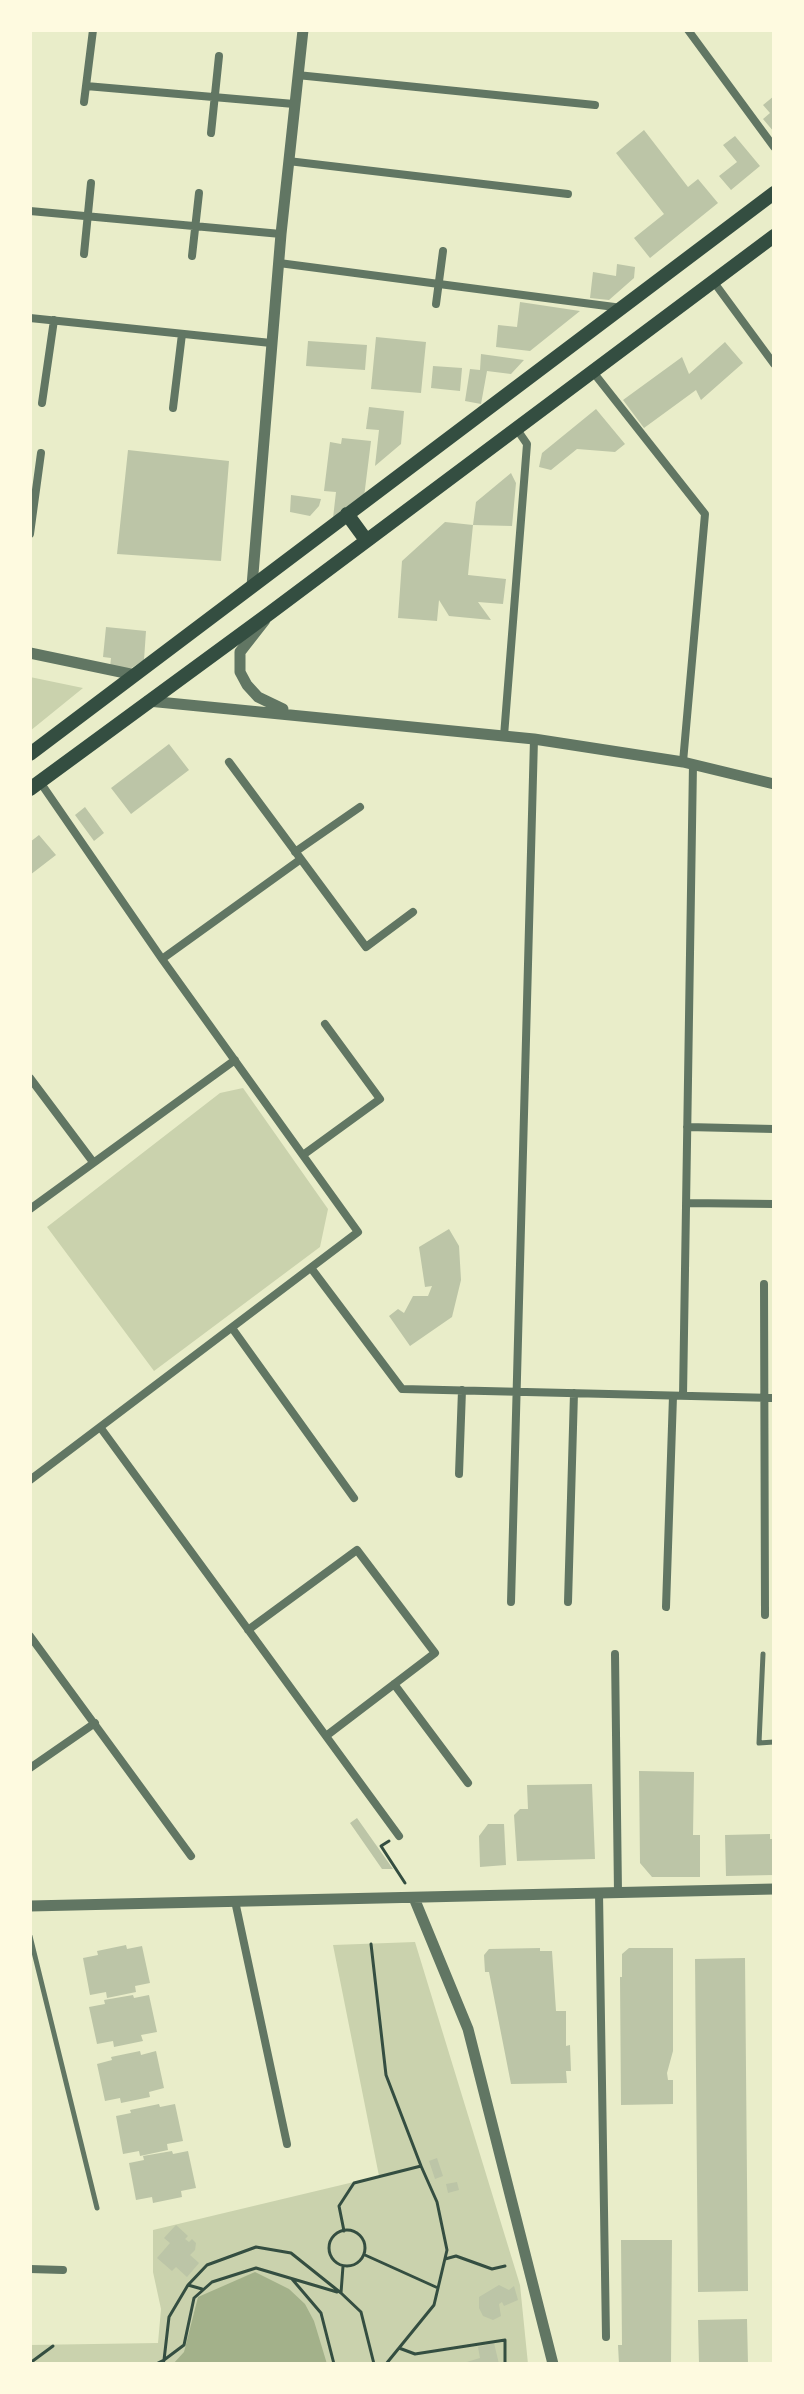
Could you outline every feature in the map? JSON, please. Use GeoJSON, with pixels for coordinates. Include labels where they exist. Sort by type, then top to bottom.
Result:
{"type":"FeatureCollection","features":[{"type":"Feature","properties":{"kind":"main road"},"geometry":{"type":"LineString","coordinates":[[30,754],[774,193]]}},
{"type":"Feature","properties":{"kind":"main road"},"geometry":{"type":"LineString","coordinates":[[35,786],[774,236]]}},
{"type":"Feature","properties":{"kind":"main road"},"geometry":{"type":"LineString","coordinates":[[347,514],[366,540]]}},
{"type":"Feature","properties":{"kind":"street"},"geometry":{"type":"LineString","coordinates":[[84,102],[93,30]]}},
{"type":"Feature","properties":{"kind":"street"},"geometry":{"type":"LineString","coordinates":[[252,586],[271,343],[303,30]]}},
{"type":"Feature","properties":{"kind":"street"},"geometry":{"type":"LineString","coordinates":[[688,30],[774,147]]}},
{"type":"Feature","properties":{"kind":"street"},"geometry":{"type":"LineString","coordinates":[[211,133],[219,56]]}},
{"type":"Feature","properties":{"kind":"street"},"geometry":{"type":"LineString","coordinates":[[297,75],[595,105]]}},
{"type":"Feature","properties":{"kind":"street"},"geometry":{"type":"LineString","coordinates":[[86,86],[294,104]]}},
{"type":"Feature","properties":{"kind":"street"},"geometry":{"type":"LineString","coordinates":[[288,161],[568,194]]}},
{"type":"Feature","properties":{"kind":"street"},"geometry":{"type":"LineString","coordinates":[[84,254],[91,183]]}},
{"type":"Feature","properties":{"kind":"street"},"geometry":{"type":"LineString","coordinates":[[192,256],[199,193]]}},
{"type":"Feature","properties":{"kind":"street"},"geometry":{"type":"LineString","coordinates":[[30,211],[281,234]]}},
{"type":"Feature","properties":{"kind":"street"},"geometry":{"type":"LineString","coordinates":[[436,304],[443,251]]}},
{"type":"Feature","properties":{"kind":"street"},"geometry":{"type":"LineString","coordinates":[[279,263],[622,309]]}},
{"type":"Feature","properties":{"kind":"street"},"geometry":{"type":"LineString","coordinates":[[713,281],[774,364]]}},
{"type":"Feature","properties":{"kind":"street"},"geometry":{"type":"LineString","coordinates":[[30,318],[271,343]]}},
{"type":"Feature","properties":{"kind":"street"},"geometry":{"type":"LineString","coordinates":[[42,403],[54,320]]}},
{"type":"Feature","properties":{"kind":"street"},"geometry":{"type":"LineString","coordinates":[[173,408],[182,334]]}},
{"type":"Feature","properties":{"kind":"street"},"geometry":{"type":"LineString","coordinates":[[593,372],[705,514],[688,763],[683,1396]]}},
{"type":"Feature","properties":{"kind":"street"},"geometry":{"type":"LineString","coordinates":[[504,736],[527,444],[516,428]]}},
{"type":"Feature","properties":{"kind":"street"},"geometry":{"type":"LineString","coordinates":[[30,534],[41,453]]}},
{"type":"Feature","properties":{"kind":"street"},"geometry":{"type":"LineString","coordinates":[[270,613],[240,652],[240,672],[258,697],[290,713]]}},
{"type":"Feature","properties":{"kind":"street"},"geometry":{"type":"LineString","coordinates":[[30,653],[135,675]]}},
{"type":"Feature","properties":{"kind":"street"},"geometry":{"type":"LineString","coordinates":[[148,701],[534,739],[688,763],[774,784]]}},
{"type":"Feature","properties":{"kind":"street"},"geometry":{"type":"LineString","coordinates":[[511,1602],[519,1392],[534,739]]}},
{"type":"Feature","properties":{"kind":"street"},"geometry":{"type":"LineString","coordinates":[[229,762],[366,947],[413,912]]}},
{"type":"Feature","properties":{"kind":"street"},"geometry":{"type":"LineString","coordinates":[[30,1480],[358,1232],[35,786]]}},
{"type":"Feature","properties":{"kind":"street"},"geometry":{"type":"LineString","coordinates":[[162,959],[360,807]]}},
{"type":"Feature","properties":{"kind":"street"},"geometry":{"type":"LineString","coordinates":[[303,1155],[380,1099],[325,1024]]}},
{"type":"Feature","properties":{"kind":"street"},"geometry":{"type":"LineString","coordinates":[[30,1209],[235,1060]]}},
{"type":"Feature","properties":{"kind":"street"},"geometry":{"type":"LineString","coordinates":[[30,1078],[93,1162]]}},
{"type":"Feature","properties":{"kind":"street"},"geometry":{"type":"LineString","coordinates":[[687,1127],[774,1129]]}},
{"type":"Feature","properties":{"kind":"street"},"geometry":{"type":"LineString","coordinates":[[686,1203],[774,1204]]}},
{"type":"Feature","properties":{"kind":"street"},"geometry":{"type":"LineString","coordinates":[[311,1268],[402,1389],[774,1398]]}},
{"type":"Feature","properties":{"kind":"street"},"geometry":{"type":"LineString","coordinates":[[764,1284],[765,1615]]}},
{"type":"Feature","properties":{"kind":"street"},"geometry":{"type":"LineString","coordinates":[[232,1328],[354,1498]]}},
{"type":"Feature","properties":{"kind":"street"},"geometry":{"type":"LineString","coordinates":[[459,1474],[462,1390]]}},
{"type":"Feature","properties":{"kind":"street"},"geometry":{"type":"LineString","coordinates":[[568,1602],[574,1393]]}},
{"type":"Feature","properties":{"kind":"street"},"geometry":{"type":"LineString","coordinates":[[666,1607],[673,1396]]}},
{"type":"Feature","properties":{"kind":"street"},"geometry":{"type":"LineString","coordinates":[[100,1427],[399,1836]]}},
{"type":"Feature","properties":{"kind":"street"},"geometry":{"type":"LineString","coordinates":[[248,1630],[357,1550],[435,1653],[326,1736]]}},
{"type":"Feature","properties":{"kind":"street"},"geometry":{"type":"LineString","coordinates":[[30,1636],[191,1856]]}},
{"type":"Feature","properties":{"kind":"street"},"geometry":{"type":"LineString","coordinates":[[615,1654],[618,1893]]}},
{"type":"Feature","properties":{"kind":"street"},"geometry":{"type":"LineString","coordinates":[[394,1684],[468,1783]]}},
{"type":"Feature","properties":{"kind":"street"},"geometry":{"type":"LineString","coordinates":[[30,1768],[95,1723]]}},
{"type":"Feature","properties":{"kind":"street"},"geometry":{"type":"LineString","coordinates":[[30,1906],[774,1889]]}},
{"type":"Feature","properties":{"kind":"street"},"geometry":{"type":"LineString","coordinates":[[599,1893],[606,2337]]}},
{"type":"Feature","properties":{"kind":"street"},"geometry":{"type":"LineString","coordinates":[[414,1898],[468,2029],[553,2364]]}},
{"type":"Feature","properties":{"kind":"street"},"geometry":{"type":"LineString","coordinates":[[235,1901],[287,2144]]}},
{"type":"Feature","properties":{"kind":"street"},"geometry":{"type":"LineString","coordinates":[[30,2269],[63,2270]]}},
{"type":"Feature","properties":{"kind":"lane"},"geometry":{"type":"LineString","coordinates":[[763,1654],[759,1743],[774,1742]]}},
{"type":"Feature","properties":{"kind":"lane"},"geometry":{"type":"LineString","coordinates":[[30,1936],[97,2208]]}},
{"type":"Feature","properties":{"kind":"path"},"geometry":{"type":"LineString","coordinates":[[399,1836],[381,1846],[414,1898]]}},
{"type":"Feature","properties":{"kind":"path"},"geometry":{"type":"LineString","coordinates":[[371,1944],[386,2075],[437,2202],[447,2250],[434,2305],[386,2364]]}},
{"type":"Feature","properties":{"kind":"path"},"geometry":{"type":"LineString","coordinates":[[344,2231],[339,2206],[354,2183],[421,2166]]}},
{"type":"Feature","properties":{"kind":"path"},"geometry":{"type":"LineString","coordinates":[[344,2231],[360,2236],[365,2255],[354,2265],[343,2265],[333,2259],[330,2248],[334,2237],[344,2231]]}},
{"type":"Feature","properties":{"kind":"path"},"geometry":{"type":"LineString","coordinates":[[164,2362],[169,2317],[188,2285],[207,2265],[256,2247],[291,2253],[361,2312],[374,2364]]}},
{"type":"Feature","properties":{"kind":"path"},"geometry":{"type":"LineString","coordinates":[[365,2255],[438,2288]]}},
{"type":"Feature","properties":{"kind":"path"},"geometry":{"type":"LineString","coordinates":[[445,2259],[456,2256],[492,2269],[505,2266]]}},
{"type":"Feature","properties":{"kind":"path"},"geometry":{"type":"LineString","coordinates":[[341,2293],[343,2265]]}},
{"type":"Feature","properties":{"kind":"path"},"geometry":{"type":"LineString","coordinates":[[156,2364],[164,2362],[184,2345],[194,2298],[212,2282],[256,2268],[341,2293]]}},
{"type":"Feature","properties":{"kind":"path"},"geometry":{"type":"LineString","coordinates":[[292,2279],[321,2313],[334,2364]]}},
{"type":"Feature","properties":{"kind":"path"},"geometry":{"type":"LineString","coordinates":[[188,2285],[202,2289]]}},
{"type":"Feature","properties":{"kind":"path"},"geometry":{"type":"LineString","coordinates":[[399,2348],[415,2354],[505,2340],[505,2364]]}},
{"type":"Feature","properties":{"kind":"path"},"geometry":{"type":"LineString","coordinates":[[30,2363],[53,2346]]}},
{"type":"Feature","properties":{"kind":"shaded area"},"geometry":{"type":"Polygon","coordinates":[[[30,677],[83,688],[30,731],[30,677]]]}},
{"type":"Feature","properties":{"kind":"shaded area"},"geometry":{"type":"Polygon","coordinates":[[[243,1088],[328,1209],[320,1247],[154,1371],[47,1227],[220,1093],[243,1088]]]}},
{"type":"Feature","properties":{"kind":"shaded area"},"geometry":{"type":"Polygon","coordinates":[[[415,1942],[520,2285],[528,2364],[30,2364],[30,2345],[158,2343],[161,2309],[153,2272],[153,2230],[379,2176],[333,1945],[415,1942]]]}},
{"type":"Feature","properties":{"kind":"shaded area"},"geometry":{"type":"Polygon","coordinates":[[[255,2272],[289,2289],[305,2304],[314,2321],[327,2364],[173,2364],[184,2352],[198,2297],[255,2272]]]}},
{"type":"Feature","properties":{"kind":"building"},"geometry":{"type":"Polygon","coordinates":[[[774,96],[774,132],[763,119],[770,113],[763,105],[774,96]]]}},
{"type":"Feature","properties":{"kind":"building"},"geometry":{"type":"Polygon","coordinates":[[[644,130],[688,187],[698,179],[718,203],[650,258],[634,238],[664,214],[616,153],[644,130]]]}},
{"type":"Feature","properties":{"kind":"building"},"geometry":{"type":"Polygon","coordinates":[[[735,136],[760,166],[731,190],[719,176],[737,162],[723,145],[735,136]]]}},
{"type":"Feature","properties":{"kind":"building"},"geometry":{"type":"Polygon","coordinates":[[[617,264],[635,267],[634,278],[609,300],[590,298],[593,272],[616,276],[617,264]]]}},
{"type":"Feature","properties":{"kind":"building"},"geometry":{"type":"Polygon","coordinates":[[[520,302],[580,311],[530,351],[496,347],[498,325],[517,327],[520,302]]]}},
{"type":"Feature","properties":{"kind":"building"},"geometry":{"type":"Polygon","coordinates":[[[376,337],[426,342],[421,393],[371,389],[376,337]]]}},
{"type":"Feature","properties":{"kind":"building"},"geometry":{"type":"Polygon","coordinates":[[[308,341],[367,345],[365,370],[306,366],[308,341]]]}},
{"type":"Feature","properties":{"kind":"building"},"geometry":{"type":"Polygon","coordinates":[[[725,342],[743,363],[701,400],[696,390],[644,428],[623,400],[682,357],[689,374],[725,342]]]}},
{"type":"Feature","properties":{"kind":"building"},"geometry":{"type":"Polygon","coordinates":[[[481,354],[524,360],[511,374],[487,371],[481,404],[465,401],[470,369],[480,370],[481,354]]]}},
{"type":"Feature","properties":{"kind":"building"},"geometry":{"type":"Polygon","coordinates":[[[433,366],[462,368],[460,391],[431,388],[433,366]]]}},
{"type":"Feature","properties":{"kind":"building"},"geometry":{"type":"Polygon","coordinates":[[[369,407],[404,411],[401,444],[375,466],[379,430],[366,429],[369,407]]]}},
{"type":"Feature","properties":{"kind":"building"},"geometry":{"type":"Polygon","coordinates":[[[596,409],[625,444],[615,452],[577,449],[551,470],[539,467],[542,453],[596,409]]]}},
{"type":"Feature","properties":{"kind":"building"},"geometry":{"type":"Polygon","coordinates":[[[342,438],[371,441],[364,497],[333,518],[336,492],[324,491],[330,442],[341,444],[342,438]]]}},
{"type":"Feature","properties":{"kind":"building"},"geometry":{"type":"Polygon","coordinates":[[[128,450],[229,461],[221,561],[117,554],[128,450]]]}},
{"type":"Feature","properties":{"kind":"building"},"geometry":{"type":"Polygon","coordinates":[[[511,473],[516,483],[512,526],[473,525],[476,502],[511,473]]]}},
{"type":"Feature","properties":{"kind":"building"},"geometry":{"type":"Polygon","coordinates":[[[291,495],[321,499],[310,516],[290,512],[291,495]]]}},
{"type":"Feature","properties":{"kind":"building"},"geometry":{"type":"Polygon","coordinates":[[[445,522],[473,525],[468,575],[506,579],[503,604],[478,602],[491,620],[449,616],[439,600],[437,621],[398,618],[402,561],[445,522]]]}},
{"type":"Feature","properties":{"kind":"building"},"geometry":{"type":"Polygon","coordinates":[[[106,627],[146,631],[144,660],[130,669],[110,667],[111,658],[103,657],[106,627]]]}},
{"type":"Feature","properties":{"kind":"building"},"geometry":{"type":"Polygon","coordinates":[[[169,744],[189,770],[131,814],[111,788],[169,744]]]}},
{"type":"Feature","properties":{"kind":"building"},"geometry":{"type":"Polygon","coordinates":[[[85,807],[104,833],[94,841],[75,815],[85,807]]]}},
{"type":"Feature","properties":{"kind":"building"},"geometry":{"type":"Polygon","coordinates":[[[39,835],[56,855],[30,875],[30,842],[39,835]]]}},
{"type":"Feature","properties":{"kind":"building"},"geometry":{"type":"Polygon","coordinates":[[[449,1229],[459,1246],[461,1280],[452,1317],[410,1346],[389,1316],[398,1309],[404,1313],[413,1296],[428,1296],[432,1286],[425,1287],[419,1247],[449,1229]]]}},
{"type":"Feature","properties":{"kind":"building"},"geometry":{"type":"Polygon","coordinates":[[[639,1771],[694,1772],[693,1835],[700,1835],[700,1877],[652,1877],[640,1863],[639,1771]]]}},
{"type":"Feature","properties":{"kind":"building"},"geometry":{"type":"Polygon","coordinates":[[[592,1784],[595,1859],[517,1861],[514,1815],[520,1809],[528,1809],[527,1785],[592,1784]]]}},
{"type":"Feature","properties":{"kind":"building"},"geometry":{"type":"Polygon","coordinates":[[[357,1818],[393,1869],[382,1869],[350,1823],[357,1818]]]}},
{"type":"Feature","properties":{"kind":"building"},"geometry":{"type":"Polygon","coordinates":[[[488,1824],[504,1824],[506,1865],[480,1867],[479,1836],[488,1824]]]}},
{"type":"Feature","properties":{"kind":"building"},"geometry":{"type":"Polygon","coordinates":[[[770,1834],[770,1839],[774,1839],[774,1875],[726,1876],[725,1835],[770,1834]]]}},
{"type":"Feature","properties":{"kind":"building"},"geometry":{"type":"Polygon","coordinates":[[[126,1945],[127,1949],[142,1946],[150,1983],[135,1986],[136,1992],[107,1998],[106,1992],[90,1995],[83,1958],[98,1955],[97,1951],[126,1945]]]}},
{"type":"Feature","properties":{"kind":"building"},"geometry":{"type":"Polygon","coordinates":[[[540,1948],[540,1951],[552,1951],[556,2011],[566,2011],[566,2046],[570,2045],[571,2071],[566,2071],[567,2083],[511,2084],[489,1972],[485,1972],[484,1955],[489,1949],[540,1948]]]}},
{"type":"Feature","properties":{"kind":"building"},"geometry":{"type":"Polygon","coordinates":[[[629,1948],[673,1948],[673,2051],[667,2073],[668,2080],[673,2080],[673,2104],[621,2105],[620,1977],[622,1954],[629,1948]]]}},
{"type":"Feature","properties":{"kind":"building"},"geometry":{"type":"Polygon","coordinates":[[[745,1958],[748,2291],[698,2292],[695,1959],[745,1958]]]}},
{"type":"Feature","properties":{"kind":"building"},"geometry":{"type":"Polygon","coordinates":[[[133,1995],[134,1998],[149,1995],[157,2032],[141,2035],[143,2041],[114,2047],[113,2041],[97,2044],[89,2007],[105,2004],[104,2000],[133,1995]]]}},
{"type":"Feature","properties":{"kind":"building"},"geometry":{"type":"Polygon","coordinates":[[[140,2051],[141,2055],[156,2051],[164,2088],[149,2092],[150,2097],[121,2103],[120,2098],[105,2101],[97,2064],[112,2060],[111,2057],[140,2051]]]}},
{"type":"Feature","properties":{"kind":"building"},"geometry":{"type":"Polygon","coordinates":[[[159,2104],[160,2107],[175,2104],[183,2141],[167,2144],[168,2150],[140,2156],[139,2151],[123,2154],[116,2116],[159,2104]]]}},
{"type":"Feature","properties":{"kind":"building"},"geometry":{"type":"Polygon","coordinates":[[[172,2151],[173,2154],[188,2151],[196,2188],[181,2191],[182,2197],[153,2203],[152,2197],[136,2200],[129,2163],[144,2160],[143,2156],[172,2151]]]}},
{"type":"Feature","properties":{"kind":"building"},"geometry":{"type":"Polygon","coordinates":[[[437,2158],[443,2176],[435,2179],[429,2161],[437,2158]]]}},
{"type":"Feature","properties":{"kind":"building"},"geometry":{"type":"Polygon","coordinates":[[[457,2182],[459,2190],[448,2193],[446,2184],[457,2182]]]}},
{"type":"Feature","properties":{"kind":"building"},"geometry":{"type":"Polygon","coordinates":[[[176,2225],[188,2236],[185,2239],[196,2243],[190,2255],[199,2263],[187,2277],[176,2267],[172,2271],[157,2258],[170,2243],[164,2238],[176,2225]]]}},
{"type":"Feature","properties":{"kind":"building"},"geometry":{"type":"Polygon","coordinates":[[[621,2240],[672,2240],[671,2364],[619,2364],[618,2345],[622,2345],[621,2240]]]}},
{"type":"Feature","properties":{"kind":"building"},"geometry":{"type":"Polygon","coordinates":[[[499,2285],[509,2290],[514,2286],[518,2300],[504,2306],[502,2302],[499,2304],[501,2316],[493,2320],[483,2316],[479,2297],[499,2285]]]}},
{"type":"Feature","properties":{"kind":"building"},"geometry":{"type":"Polygon","coordinates":[[[747,2319],[748,2364],[699,2364],[698,2320],[747,2319]]]}},
{"type":"Feature","properties":{"kind":"building"},"geometry":{"type":"Polygon","coordinates":[[[494,2343],[499,2364],[460,2364],[480,2358],[478,2347],[494,2343]]]}}]}
